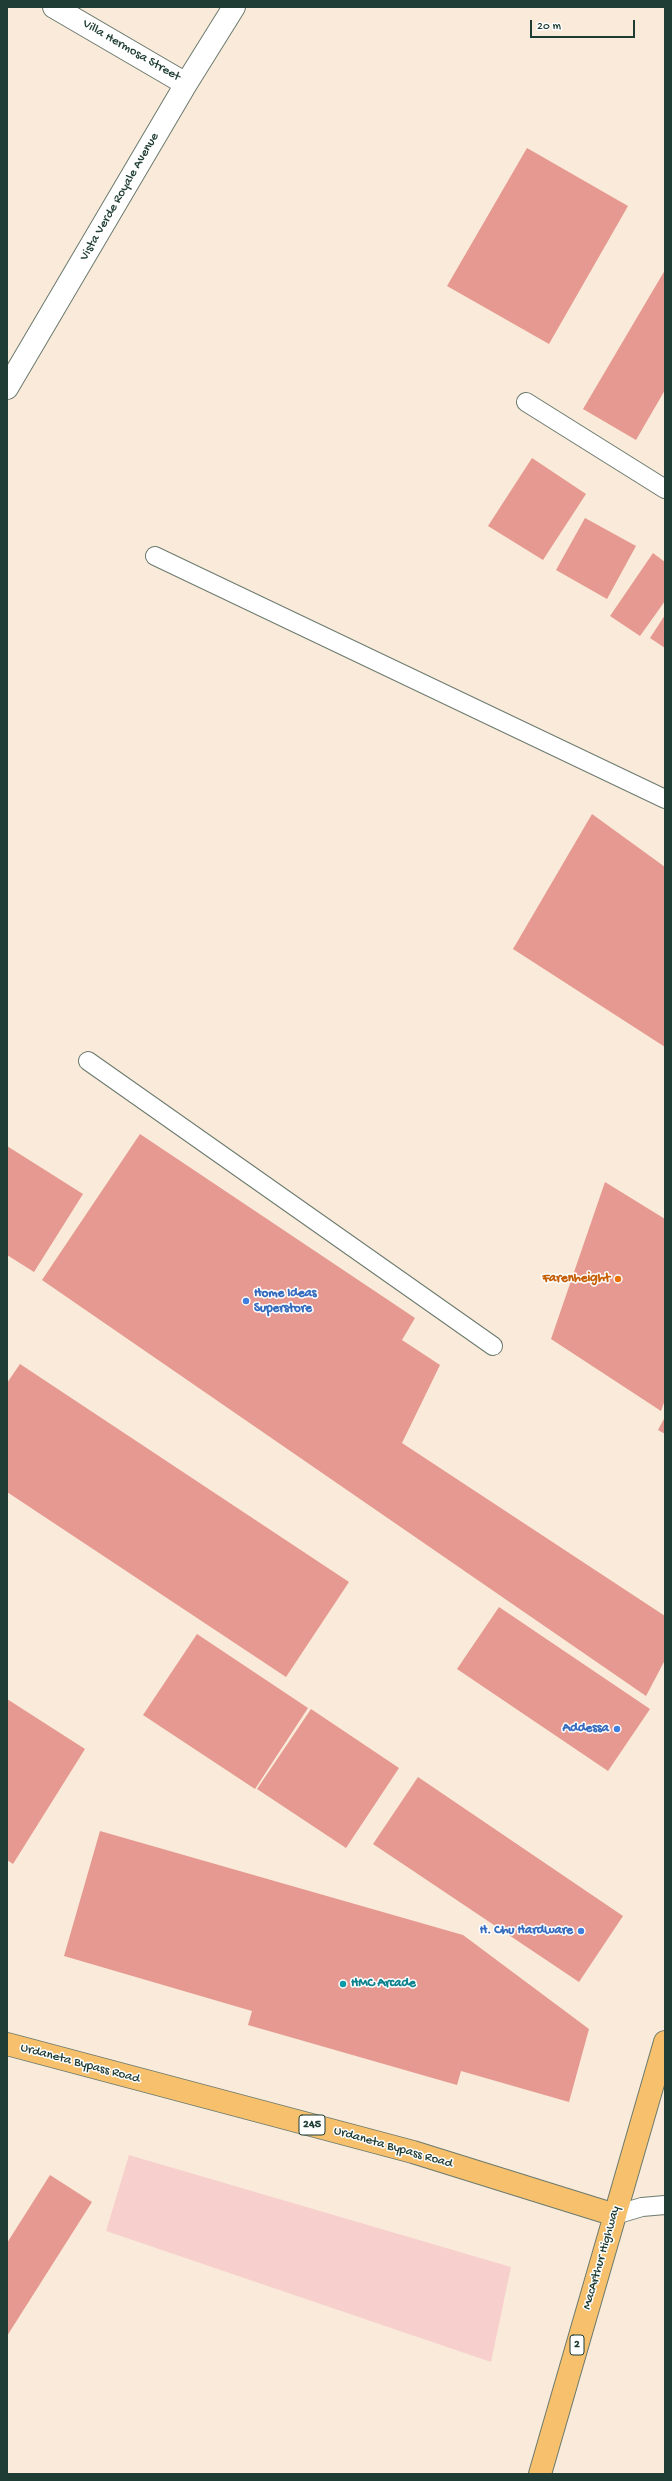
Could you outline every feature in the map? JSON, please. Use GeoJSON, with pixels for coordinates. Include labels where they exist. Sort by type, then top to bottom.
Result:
{"type":"FeatureCollection","features":[{"type":"Feature","properties":{"kind":"main road","name":"MacArthur Highway"},"geometry":{"type":"LineString","coordinates":[[540,2474],[665,2042]]}},
{"type":"Feature","properties":{"kind":"main road","name":"Urdaneta Bypass Road"},"geometry":{"type":"LineString","coordinates":[[7,2044],[413,2152],[615,2215]]}},
{"type":"Feature","properties":{"kind":"street","name":"Villa Hermosa Street"},"geometry":{"type":"LineString","coordinates":[[54,7],[186,84]]}},
{"type":"Feature","properties":{"kind":"street","name":"Vista Verde Royale Avenue"},"geometry":{"type":"LineString","coordinates":[[7,388],[186,84],[234,7]]}},
{"type":"Feature","properties":{"kind":"lane"},"geometry":{"type":"LineString","coordinates":[[526,402],[665,489]]}},
{"type":"Feature","properties":{"kind":"lane"},"geometry":{"type":"LineString","coordinates":[[155,556],[665,799]]}},
{"type":"Feature","properties":{"kind":"lane"},"geometry":{"type":"LineString","coordinates":[[88,1061],[493,1346]]}},
{"type":"Feature","properties":{"kind":"lane"},"geometry":{"type":"LineString","coordinates":[[615,2215],[642,2208],[665,2205]]}},
{"type":"Feature","properties":{"kind":"shaded area"},"geometry":{"type":"Polygon","coordinates":[[[129,2155],[511,2267],[491,2362],[106,2231],[129,2155]]]}},
{"type":"Feature","properties":{"kind":"building"},"geometry":{"type":"Polygon","coordinates":[[[527,148],[628,206],[549,344],[447,286],[527,148]]]}},
{"type":"Feature","properties":{"kind":"building"},"geometry":{"type":"Polygon","coordinates":[[[665,270],[665,390],[636,440],[583,409],[665,270]]]}},
{"type":"Feature","properties":{"kind":"building"},"geometry":{"type":"Polygon","coordinates":[[[532,458],[586,494],[543,560],[488,526],[532,458]]]}},
{"type":"Feature","properties":{"kind":"building"},"geometry":{"type":"Polygon","coordinates":[[[585,518],[636,546],[607,599],[556,570],[585,518]]]}},
{"type":"Feature","properties":{"kind":"building"},"geometry":{"type":"Polygon","coordinates":[[[653,553],[665,562],[665,601],[640,636],[610,616],[653,553]]]}},
{"type":"Feature","properties":{"kind":"building"},"geometry":{"type":"Polygon","coordinates":[[[665,615],[665,648],[650,638],[665,615]]]}},
{"type":"Feature","properties":{"kind":"building"},"geometry":{"type":"Polygon","coordinates":[[[592,814],[665,867],[665,1047],[513,949],[592,814]]]}},
{"type":"Feature","properties":{"kind":"building"},"geometry":{"type":"Polygon","coordinates":[[[140,1134],[415,1318],[402,1340],[440,1365],[402,1443],[665,1616],[665,1660],[646,1696],[42,1280],[140,1134]]]}},
{"type":"Feature","properties":{"kind":"building"},"geometry":{"type":"Polygon","coordinates":[[[7,1146],[83,1194],[34,1272],[7,1255],[7,1146]]]}},
{"type":"Feature","properties":{"kind":"building","name":"Farenheight"},"geometry":{"type":"Polygon","coordinates":[[[605,1182],[665,1219],[665,1400],[661,1411],[551,1339],[605,1182]]]}},
{"type":"Feature","properties":{"kind":"building"},"geometry":{"type":"Polygon","coordinates":[[[20,1364],[349,1582],[286,1677],[7,1492],[7,1383],[20,1364]]]}},
{"type":"Feature","properties":{"kind":"building"},"geometry":{"type":"Polygon","coordinates":[[[665,1417],[665,1434],[658,1430],[665,1417]]]}},
{"type":"Feature","properties":{"kind":"building"},"geometry":{"type":"Polygon","coordinates":[[[499,1607],[650,1709],[608,1771],[457,1669],[499,1607]]]}},
{"type":"Feature","properties":{"kind":"building"},"geometry":{"type":"Polygon","coordinates":[[[197,1634],[308,1708],[255,1789],[143,1715],[197,1634]]]}},
{"type":"Feature","properties":{"kind":"building"},"geometry":{"type":"Polygon","coordinates":[[[7,1699],[85,1749],[13,1864],[7,1860],[7,1699]]]}},
{"type":"Feature","properties":{"kind":"building"},"geometry":{"type":"Polygon","coordinates":[[[311,1709],[399,1768],[346,1848],[257,1789],[311,1709]]]}},
{"type":"Feature","properties":{"kind":"building"},"geometry":{"type":"Polygon","coordinates":[[[418,1777],[623,1916],[579,1982],[373,1844],[418,1777]]]}},
{"type":"Feature","properties":{"kind":"building","name":"HMC Arcade"},"geometry":{"type":"Polygon","coordinates":[[[100,1831],[463,1935],[589,2029],[569,2102],[461,2071],[457,2085],[248,2025],[252,2011],[64,1956],[100,1831]]]}},
{"type":"Feature","properties":{"kind":"building"},"geometry":{"type":"Polygon","coordinates":[[[50,2175],[92,2202],[7,2336],[7,2243],[50,2175]]]}},
{"type":"Feature","properties":{"kind":"place","name":"Farenheight"},"geometry":{"type":"Point","coordinates":[618,1279]}},
{"type":"Feature","properties":{"kind":"place","name":"Home Ideas Superstore"},"geometry":{"type":"Point","coordinates":[246,1301]}},
{"type":"Feature","properties":{"kind":"place","name":"Addessa"},"geometry":{"type":"Point","coordinates":[617,1729]}},
{"type":"Feature","properties":{"kind":"place","name":"H. Chu Hardware"},"geometry":{"type":"Point","coordinates":[581,1931]}},
{"type":"Feature","properties":{"kind":"place","name":"HMC Arcade"},"geometry":{"type":"Point","coordinates":[343,1984]}}]}
